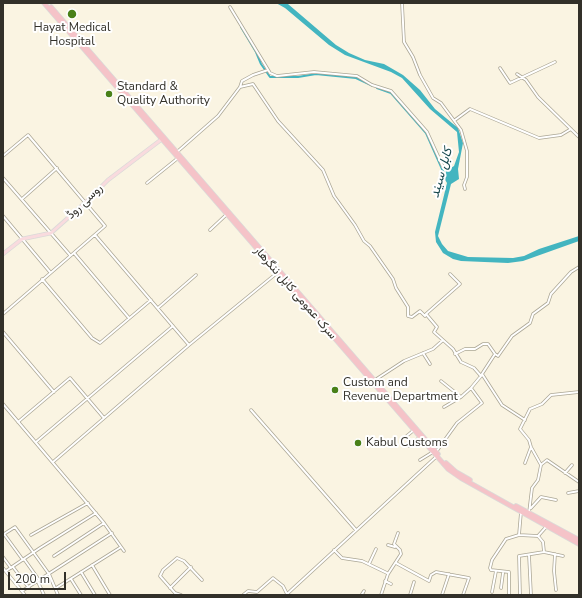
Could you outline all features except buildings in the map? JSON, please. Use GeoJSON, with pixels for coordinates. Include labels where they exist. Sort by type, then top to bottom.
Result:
{"type":"FeatureCollection","features":[{"type":"Feature","properties":{"kind":"highway","name":"سرک عمومی کابل ننگرهار"},"geometry":{"type":"LineString","coordinates":[[44,3],[53,11],[178,158],[209,190],[227,214],[375,380],[436,454],[456,472],[530,511],[579,540]]}},
{"type":"Feature","properties":{"kind":"highway","name":"سرک عمومی کابل ننگرهار"},"geometry":{"type":"LineString","coordinates":[[48,3],[53,11]]}},
{"type":"Feature","properties":{"kind":"highway","name":"سرک عمومی کابل ننگرهار"},"geometry":{"type":"LineString","coordinates":[[76,38],[177,152],[420,437],[454,474],[579,544]]}},
{"type":"Feature","properties":{"kind":"main road","name":"روسی روڈ"},"geometry":{"type":"LineString","coordinates":[[3,254],[22,239],[51,233],[108,180],[162,139]]}},
{"type":"Feature","properties":{"kind":"street"},"geometry":{"type":"LineString","coordinates":[[402,3],[404,42],[413,56],[420,75],[434,98],[442,103],[461,130],[467,151],[467,177],[464,185],[465,189]]}},
{"type":"Feature","properties":{"kind":"street"},"geometry":{"type":"LineString","coordinates":[[230,7],[270,73],[276,76],[314,72],[357,76],[372,84],[391,91],[427,132],[442,167]]}},
{"type":"Feature","properties":{"kind":"street"},"geometry":{"type":"LineString","coordinates":[[500,68],[510,82],[555,62]]}},
{"type":"Feature","properties":{"kind":"street"},"geometry":{"type":"LineString","coordinates":[[177,152],[218,116],[242,81],[253,74],[268,70]]}},
{"type":"Feature","properties":{"kind":"street"},"geometry":{"type":"LineString","coordinates":[[518,74],[526,80],[538,97],[579,137]]}},
{"type":"Feature","properties":{"kind":"street"},"geometry":{"type":"LineString","coordinates":[[240,86],[253,84],[278,121],[323,170],[334,196],[355,225],[364,241],[370,246],[393,279],[396,288],[408,307],[408,316],[412,317],[420,311],[425,316],[426,314],[437,327],[434,332],[442,341],[453,349],[461,362],[474,368],[482,375],[502,405],[525,420]]}},
{"type":"Feature","properties":{"kind":"street"},"geometry":{"type":"LineString","coordinates":[[455,120],[470,109],[483,116],[539,138],[561,135],[571,129]]}},
{"type":"Feature","properties":{"kind":"street"},"geometry":{"type":"LineString","coordinates":[[3,156],[28,135],[105,226],[3,314]]}},
{"type":"Feature","properties":{"kind":"street"},"geometry":{"type":"LineString","coordinates":[[147,183],[178,158]]}},
{"type":"Feature","properties":{"kind":"street"},"geometry":{"type":"LineString","coordinates":[[22,199],[57,168]]}},
{"type":"Feature","properties":{"kind":"street"},"geometry":{"type":"LineString","coordinates":[[3,178],[71,256]]}},
{"type":"Feature","properties":{"kind":"street"},"geometry":{"type":"LineString","coordinates":[[210,230],[227,214]]}},
{"type":"Feature","properties":{"kind":"street"},"geometry":{"type":"LineString","coordinates":[[3,216],[50,272]]}},
{"type":"Feature","properties":{"kind":"street"},"geometry":{"type":"LineString","coordinates":[[96,235],[189,345]]}},
{"type":"Feature","properties":{"kind":"street"},"geometry":{"type":"LineString","coordinates":[[74,253],[129,318]]}},
{"type":"Feature","properties":{"kind":"street"},"geometry":{"type":"LineString","coordinates":[[495,354],[498,356],[512,336],[530,324],[533,314],[548,303],[551,294],[571,272],[579,267]]}},
{"type":"Feature","properties":{"kind":"street"},"geometry":{"type":"LineString","coordinates":[[53,462],[189,345],[279,272]]}},
{"type":"Feature","properties":{"kind":"street"},"geometry":{"type":"LineString","coordinates":[[426,314],[460,284],[450,274]]}},
{"type":"Feature","properties":{"kind":"street"},"geometry":{"type":"LineString","coordinates":[[158,308],[196,275]]}},
{"type":"Feature","properties":{"kind":"street"},"geometry":{"type":"LineString","coordinates":[[42,279],[96,342],[100,343],[151,300]]}},
{"type":"Feature","properties":{"kind":"street"},"geometry":{"type":"LineString","coordinates":[[36,442],[173,326]]}},
{"type":"Feature","properties":{"kind":"street"},"geometry":{"type":"LineString","coordinates":[[3,332],[54,392]]}},
{"type":"Feature","properties":{"kind":"street"},"geometry":{"type":"LineString","coordinates":[[375,380],[404,361],[433,349],[442,341]]}},
{"type":"Feature","properties":{"kind":"street"},"geometry":{"type":"LineString","coordinates":[[455,354],[465,349],[475,349],[483,344],[488,344],[495,354]]}},
{"type":"Feature","properties":{"kind":"street"},"geometry":{"type":"LineString","coordinates":[[423,353],[430,364]]}},
{"type":"Feature","properties":{"kind":"street"},"geometry":{"type":"LineString","coordinates":[[444,407],[461,397],[471,388],[482,375],[495,354]]}},
{"type":"Feature","properties":{"kind":"street"},"geometry":{"type":"LineString","coordinates":[[18,422],[70,378],[104,418]]}},
{"type":"Feature","properties":{"kind":"street"},"geometry":{"type":"LineString","coordinates":[[441,380],[461,397]]}},
{"type":"Feature","properties":{"kind":"street"},"geometry":{"type":"LineString","coordinates":[[243,595],[248,590],[257,592],[273,578],[283,586],[287,594],[436,454],[457,423],[482,403],[471,388]]}},
{"type":"Feature","properties":{"kind":"street"},"geometry":{"type":"LineString","coordinates":[[542,465],[531,447],[529,440],[520,429],[530,410],[542,404],[551,395],[579,392]]}},
{"type":"Feature","properties":{"kind":"street"},"geometry":{"type":"LineString","coordinates":[[3,404],[112,532],[124,551]]}},
{"type":"Feature","properties":{"kind":"street"},"geometry":{"type":"LineString","coordinates":[[251,410],[356,530]]}},
{"type":"Feature","properties":{"kind":"street"},"geometry":{"type":"LineString","coordinates":[[403,439],[414,430]]}},
{"type":"Feature","properties":{"kind":"street"},"geometry":{"type":"LineString","coordinates":[[409,446],[420,437]]}},
{"type":"Feature","properties":{"kind":"street"},"geometry":{"type":"LineString","coordinates":[[525,463],[531,447]]}},
{"type":"Feature","properties":{"kind":"street"},"geometry":{"type":"LineString","coordinates":[[420,460],[436,454]]}},
{"type":"Feature","properties":{"kind":"street"},"geometry":{"type":"LineString","coordinates":[[530,511],[532,488],[538,480],[542,465],[547,460],[578,481]]}},
{"type":"Feature","properties":{"kind":"street"},"geometry":{"type":"LineString","coordinates":[[565,473],[572,465]]}},
{"type":"Feature","properties":{"kind":"street"},"geometry":{"type":"LineString","coordinates":[[568,493],[579,490]]}},
{"type":"Feature","properties":{"kind":"street"},"geometry":{"type":"LineString","coordinates":[[530,511],[541,497],[556,500]]}},
{"type":"Feature","properties":{"kind":"street"},"geometry":{"type":"LineString","coordinates":[[31,535],[88,503]]}},
{"type":"Feature","properties":{"kind":"street"},"geometry":{"type":"LineString","coordinates":[[519,535],[521,511]]}},
{"type":"Feature","properties":{"kind":"street"},"geometry":{"type":"LineString","coordinates":[[6,571],[33,552],[96,513]]}},
{"type":"Feature","properties":{"kind":"street"},"geometry":{"type":"LineString","coordinates":[[54,556],[104,523]]}},
{"type":"Feature","properties":{"kind":"street"},"geometry":{"type":"LineString","coordinates":[[538,536],[547,526]]}},
{"type":"Feature","properties":{"kind":"street"},"geometry":{"type":"LineString","coordinates":[[44,595],[39,581],[4,533],[15,527],[49,574],[58,595]]}},
{"type":"Feature","properties":{"kind":"street"},"geometry":{"type":"LineString","coordinates":[[22,591],[29,588],[112,532]]}},
{"type":"Feature","properties":{"kind":"street"},"geometry":{"type":"LineString","coordinates":[[395,547],[394,542],[398,533]]}},
{"type":"Feature","properties":{"kind":"street"},"geometry":{"type":"LineString","coordinates":[[509,595],[509,572],[490,570],[492,560],[506,539],[519,535],[538,536],[543,542],[544,552]]}},
{"type":"Feature","properties":{"kind":"street"},"geometry":{"type":"LineString","coordinates":[[381,595],[388,574],[401,554],[400,550],[388,545]]}},
{"type":"Feature","properties":{"kind":"street"},"geometry":{"type":"LineString","coordinates":[[56,588],[121,547]]}},
{"type":"Feature","properties":{"kind":"street"},"geometry":{"type":"LineString","coordinates":[[369,564],[376,549]]}},
{"type":"Feature","properties":{"kind":"street"},"geometry":{"type":"LineString","coordinates":[[334,550],[342,558],[362,561],[388,574]]}},
{"type":"Feature","properties":{"kind":"street"},"geometry":{"type":"LineString","coordinates":[[520,595],[519,556],[544,552],[563,556]]}},
{"type":"Feature","properties":{"kind":"street"},"geometry":{"type":"LineString","coordinates":[[555,554],[554,571],[556,590]]}},
{"type":"Feature","properties":{"kind":"street"},"geometry":{"type":"LineString","coordinates":[[529,555],[531,595]]}},
{"type":"Feature","properties":{"kind":"street"},"geometry":{"type":"LineString","coordinates":[[3,556],[29,588]]}},
{"type":"Feature","properties":{"kind":"street"},"geometry":{"type":"LineString","coordinates":[[181,595],[175,593],[160,576],[163,570],[177,558],[191,567],[202,580]]}},
{"type":"Feature","properties":{"kind":"street"},"geometry":{"type":"LineString","coordinates":[[396,563],[429,581],[431,575],[436,572],[469,578],[463,595]]}},
{"type":"Feature","properties":{"kind":"street"},"geometry":{"type":"LineString","coordinates":[[92,565],[110,595]]}},
{"type":"Feature","properties":{"kind":"street"},"geometry":{"type":"LineString","coordinates":[[170,588],[191,567]]}},
{"type":"Feature","properties":{"kind":"street"},"geometry":{"type":"LineString","coordinates":[[3,568],[25,595]]}},
{"type":"Feature","properties":{"kind":"street"},"geometry":{"type":"LineString","coordinates":[[492,592],[496,571]]}},
{"type":"Feature","properties":{"kind":"street"},"geometry":{"type":"LineString","coordinates":[[81,572],[95,595]]}},
{"type":"Feature","properties":{"kind":"street"},"geometry":{"type":"LineString","coordinates":[[501,588],[503,572]]}},
{"type":"Feature","properties":{"kind":"street"},"geometry":{"type":"LineString","coordinates":[[442,595],[449,574]]}},
{"type":"Feature","properties":{"kind":"street"},"geometry":{"type":"LineString","coordinates":[[71,579],[80,595]]}},
{"type":"Feature","properties":{"kind":"street"},"geometry":{"type":"LineString","coordinates":[[385,581],[391,584]]}},
{"type":"Feature","properties":{"kind":"street"},"geometry":{"type":"LineString","coordinates":[[410,595],[414,582]]}},
{"type":"Feature","properties":{"kind":"street"},"geometry":{"type":"LineString","coordinates":[[364,590],[362,594],[364,595]]}},
{"type":"Feature","properties":{"kind":"water"},"geometry":{"type":"Polygon","coordinates":[[[276,3],[288,4],[336,45],[349,53],[365,60],[384,64],[403,75],[420,90],[435,109],[458,128],[463,143],[458,169],[459,179],[451,184],[438,236],[448,251],[468,257],[513,258],[524,256],[539,249],[579,236],[579,241],[523,261],[508,263],[461,261],[453,259],[443,253],[436,242],[435,232],[447,183],[443,176],[445,176],[446,171],[454,166],[459,152],[457,132],[430,109],[402,78],[391,72],[345,55],[329,45],[285,8],[276,3]]]}},
{"type":"Feature","properties":{"kind":"waterway"},"geometry":{"type":"LineString","coordinates":[[241,27],[256,52],[261,64],[270,77],[298,77],[316,74],[356,78],[373,86]]}},
{"type":"Feature","properties":{"kind":"waterway","name":"کابل سيند"},"geometry":{"type":"LineString","coordinates":[[377,88],[391,93],[426,133],[446,178]]}},
{"type":"Feature","properties":{"kind":"place","name":"Hayat Medical Hospital"},"geometry":{"type":"Point","coordinates":[72,14]}},
{"type":"Feature","properties":{"kind":"place","name":"Standard & Quality Authority"},"geometry":{"type":"Point","coordinates":[109,94]}},
{"type":"Feature","properties":{"kind":"place","name":"Custom and Revenue Department"},"geometry":{"type":"Point","coordinates":[335,390]}},
{"type":"Feature","properties":{"kind":"place","name":"Kabul Customs"},"geometry":{"type":"Point","coordinates":[358,443]}}]}
